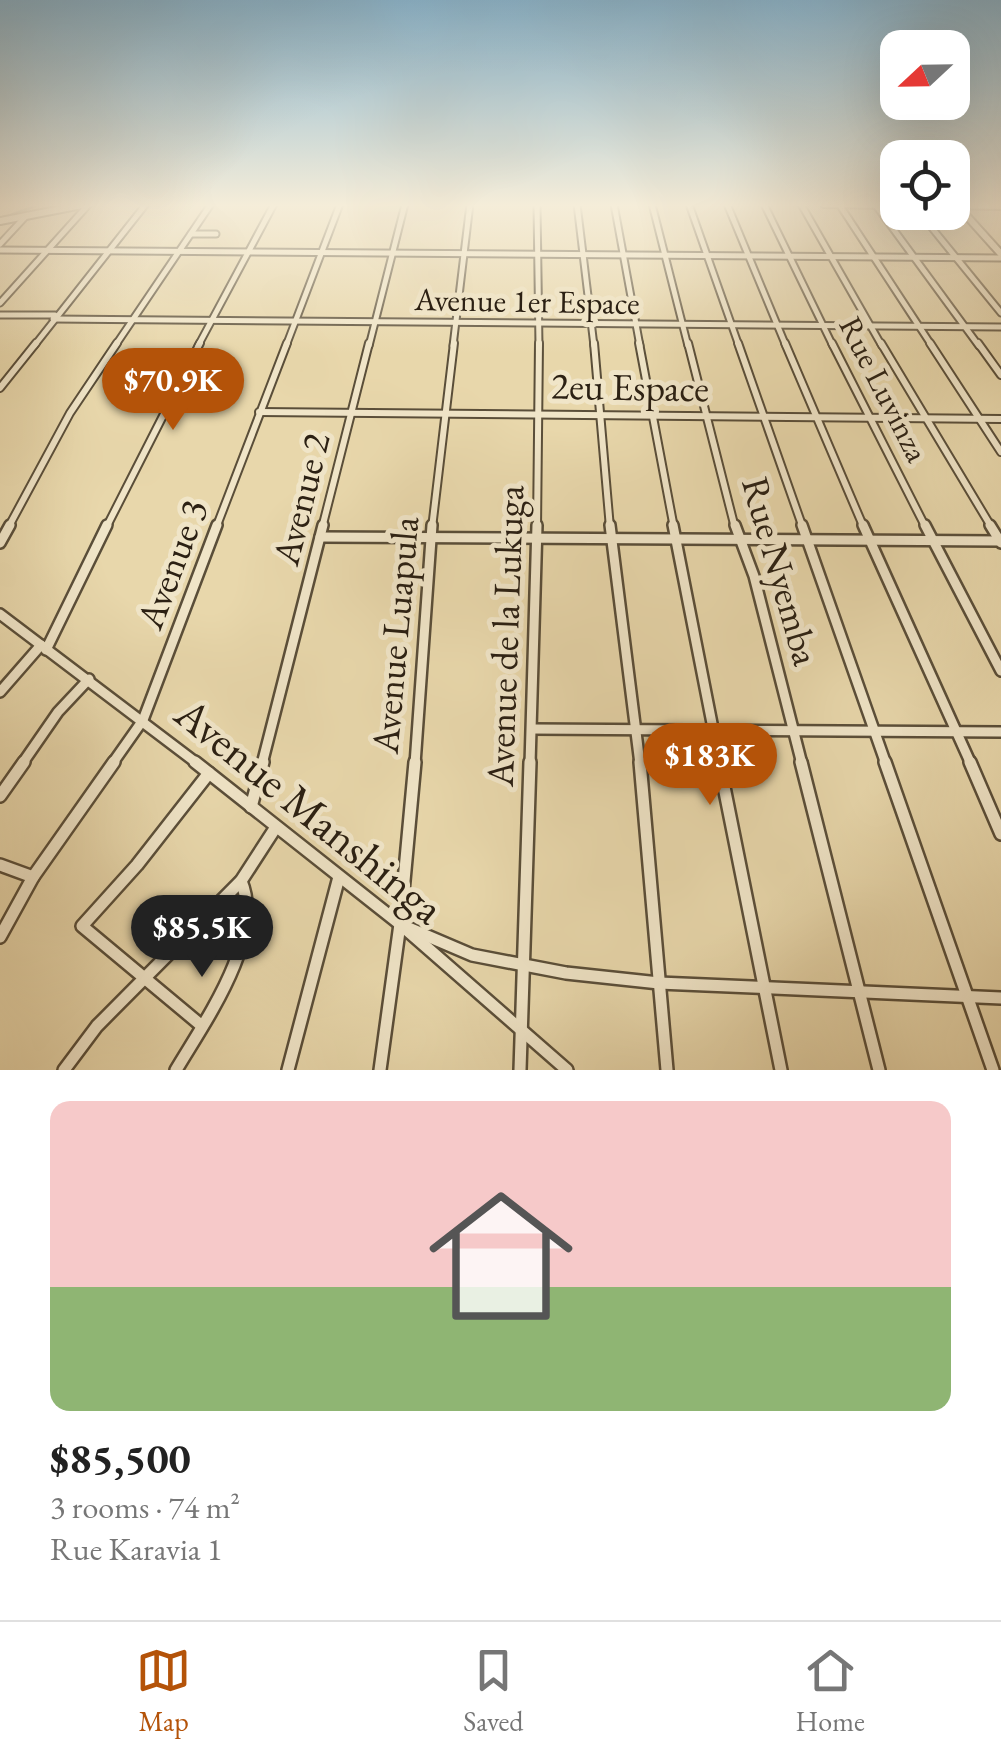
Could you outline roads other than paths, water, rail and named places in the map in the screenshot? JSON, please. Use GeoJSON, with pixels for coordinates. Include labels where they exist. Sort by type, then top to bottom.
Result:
{"type":"FeatureCollection","features":[{"type":"Feature","properties":{"kind":"street"},"geometry":{"type":"LineString","coordinates":[[0,302],[42,254]]}},
{"type":"Feature","properties":{"kind":"street"},"geometry":{"type":"LineString","coordinates":[[0,388],[103,254]]}},
{"type":"Feature","properties":{"kind":"street"},"geometry":{"type":"LineString","coordinates":[[0,543],[70,413],[178,254]]}},
{"type":"Feature","properties":{"kind":"street"},"geometry":{"type":"LineString","coordinates":[[0,692],[44,647],[250,254]]}},
{"type":"Feature","properties":{"kind":"street","name":"Avenue 3"},"geometry":{"type":"LineString","coordinates":[[0,937],[33,878],[143,720],[322,254]]}},
{"type":"Feature","properties":{"kind":"street","name":"Avenue 2"},"geometry":{"type":"LineString","coordinates":[[251,807],[391,254]]}},
{"type":"Feature","properties":{"kind":"street","name":"Avenue Luapula"},"geometry":{"type":"LineString","coordinates":[[380,1070],[400,924],[432,536],[466,254]]}},
{"type":"Feature","properties":{"kind":"street","name":"Avenue de la Lukuga"},"geometry":{"type":"LineString","coordinates":[[520,1070],[540,536],[538,254]]}},
{"type":"Feature","properties":{"kind":"street"},"geometry":{"type":"LineString","coordinates":[[582,254],[611,537],[636,730],[667,1070]]}},
{"type":"Feature","properties":{"kind":"street"},"geometry":{"type":"LineString","coordinates":[[781,1070],[674,538],[623,254],[1001,256]]}},
{"type":"Feature","properties":{"kind":"street","name":"Rue Nyemba"},"geometry":{"type":"LineString","coordinates":[[665,254],[738,538],[754,576],[794,728],[879,1070]]}},
{"type":"Feature","properties":{"kind":"street"},"geometry":{"type":"LineString","coordinates":[[707,254],[993,1070]]}},
{"type":"Feature","properties":{"kind":"street"},"geometry":{"type":"LineString","coordinates":[[748,254],[1001,834]]}},
{"type":"Feature","properties":{"kind":"street","name":"Rue Luvinza"},"geometry":{"type":"LineString","coordinates":[[790,255],[868,418],[1001,671]]}},
{"type":"Feature","properties":{"kind":"street"},"geometry":{"type":"LineString","coordinates":[[832,255],[924,418],[1001,542]]}},
{"type":"Feature","properties":{"kind":"street"},"geometry":{"type":"LineString","coordinates":[[872,256],[1001,452]]}},
{"type":"Feature","properties":{"kind":"street"},"geometry":{"type":"LineString","coordinates":[[914,256],[1001,376]]}},
{"type":"Feature","properties":{"kind":"street"},"geometry":{"type":"LineString","coordinates":[[956,256],[1001,313]]}},
{"type":"Feature","properties":{"kind":"street","name":"Avenue 1er Espace"},"geometry":{"type":"LineString","coordinates":[[0,315],[212,321],[1001,327]]}},
{"type":"Feature","properties":{"kind":"street","name":"2eu Espace"},"geometry":{"type":"LineString","coordinates":[[259,412],[1001,419]]}},
{"type":"Feature","properties":{"kind":"street"},"geometry":{"type":"LineString","coordinates":[[320,537],[1001,542]]}},
{"type":"Feature","properties":{"kind":"street","name":"Avenue Manshinga"},"geometry":{"type":"LineString","coordinates":[[0,614],[143,720],[400,924],[568,1070]]}},
{"type":"Feature","properties":{"kind":"street"},"geometry":{"type":"LineString","coordinates":[[0,796],[58,712],[88,679]]}},
{"type":"Feature","properties":{"kind":"street"},"geometry":{"type":"LineString","coordinates":[[532,729],[1001,732]]}},
{"type":"Feature","properties":{"kind":"street"},"geometry":{"type":"LineString","coordinates":[[202,1026],[82,926],[138,865],[209,773]]}},
{"type":"Feature","properties":{"kind":"street"},"geometry":{"type":"LineString","coordinates":[[64,1070],[96,1026],[240,881],[276,827]]}},
{"type":"Feature","properties":{"kind":"street"},"geometry":{"type":"LineString","coordinates":[[0,866],[33,878]]}},
{"type":"Feature","properties":{"kind":"street"},"geometry":{"type":"LineString","coordinates":[[288,1070],[339,878]]}},
{"type":"Feature","properties":{"kind":"street"},"geometry":{"type":"LineString","coordinates":[[176,1070],[226,980],[246,925],[248,889],[240,881]]}},
{"type":"Feature","properties":{"kind":"street"},"geometry":{"type":"LineString","coordinates":[[400,924],[472,955],[566,974],[658,983],[1001,998]]}}]}
